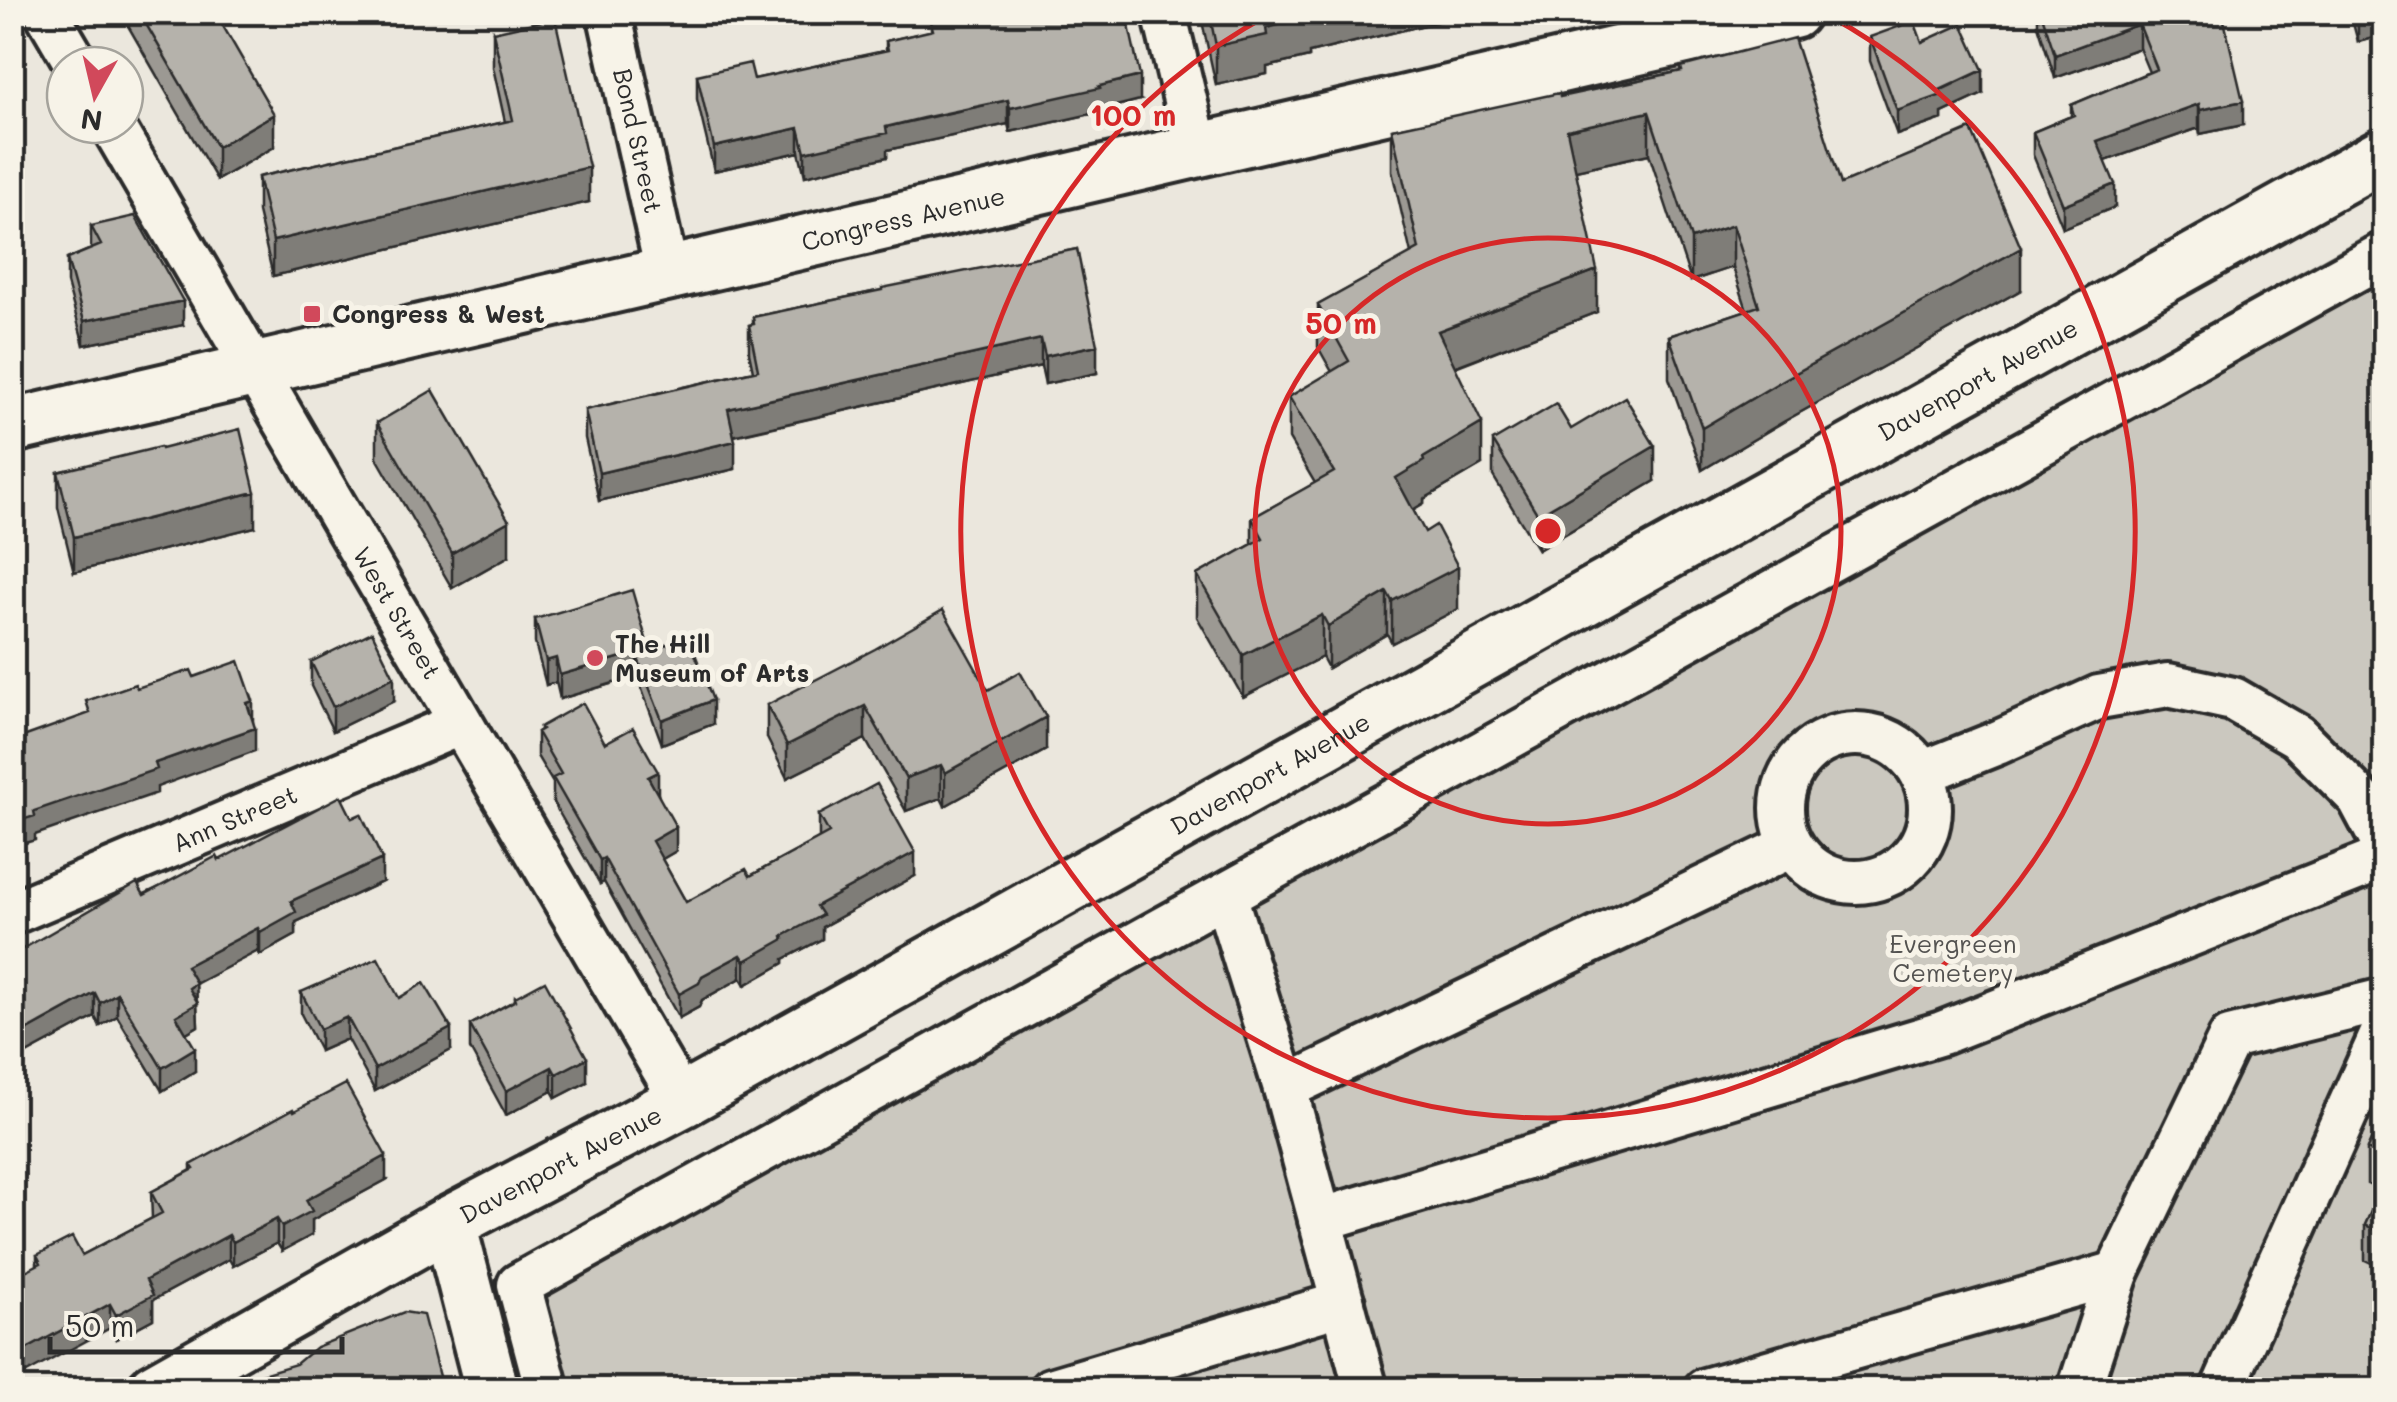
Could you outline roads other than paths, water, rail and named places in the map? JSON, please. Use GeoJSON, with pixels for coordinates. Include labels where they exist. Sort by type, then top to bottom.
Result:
{"type":"FeatureCollection","features":[{"type":"Feature","properties":{"kind":"main road","name":"Congress Avenue"},"geometry":{"type":"LineString","coordinates":[[12,426],[1793,12]]}},
{"type":"Feature","properties":{"kind":"main road","name":"Davenport Avenue"},"geometry":{"type":"LineString","coordinates":[[154,1390],[449,1224],[682,1101],[2384,154]]}},
{"type":"Feature","properties":{"kind":"main road"},"geometry":{"type":"LineString","coordinates":[[449,1224],[492,1390]]}},
{"type":"Feature","properties":{"kind":"street"},"geometry":{"type":"LineString","coordinates":[[46,12],[65,45]]}},
{"type":"Feature","properties":{"kind":"street","name":"Bond Street"},"geometry":{"type":"LineString","coordinates":[[610,12],[667,272]]}},
{"type":"Feature","properties":{"kind":"street"},"geometry":{"type":"LineString","coordinates":[[1164,12],[1197,150]]}},
{"type":"Feature","properties":{"kind":"street","name":"West Street"},"geometry":{"type":"LineString","coordinates":[[124,145],[682,1101]]}},
{"type":"Feature","properties":{"kind":"street"},"geometry":{"type":"LineString","coordinates":[[547,1390],[520,1285],[2384,254]]}},
{"type":"Feature","properties":{"kind":"street"},"geometry":{"type":"LineString","coordinates":[[1922,773],[2099,698],[2168,685],[2233,699],[2296,736],[2359,798],[2384,845]]}},
{"type":"Feature","properties":{"kind":"street","name":"Ann Street"},"geometry":{"type":"LineString","coordinates":[[12,913],[460,724]]}},
{"type":"Feature","properties":{"kind":"street"},"geometry":{"type":"LineString","coordinates":[[1852,735],[1884,739],[1910,756],[1922,773],[1929,800],[1929,825],[1918,850],[1900,868],[1872,879],[1841,882],[1808,866],[1791,846],[1780,816],[1784,786],[1800,761],[1823,740],[1852,735]]}},
{"type":"Feature","properties":{"kind":"street"},"geometry":{"type":"LineString","coordinates":[[1284,1088],[1791,846]]}},
{"type":"Feature","properties":{"kind":"street"},"geometry":{"type":"LineString","coordinates":[[1320,1220],[1942,1033],[2384,858]]}},
{"type":"Feature","properties":{"kind":"street"},"geometry":{"type":"LineString","coordinates":[[1225,895],[1284,1088],[1366,1390]]}},
{"type":"Feature","properties":{"kind":"street"},"geometry":{"type":"LineString","coordinates":[[2079,1390],[2118,1273],[2230,1038],[2384,1000]]}},
{"type":"Feature","properties":{"kind":"street"},"geometry":{"type":"LineString","coordinates":[[2222,1390],[2384,1029]]}},
{"type":"Feature","properties":{"kind":"street"},"geometry":{"type":"LineString","coordinates":[[1705,1390],[2118,1273]]}},
{"type":"Feature","properties":{"kind":"street"},"geometry":{"type":"LineString","coordinates":[[1050,1390],[1342,1303]]}},
{"type":"Feature","properties":{"kind":"place","name":"Congress & West"},"geometry":{"type":"Point","coordinates":[312,314]}},
{"type":"Feature","properties":{"kind":"place","name":"The Hill Museum of Arts"},"geometry":{"type":"Point","coordinates":[595,658]}},
{"type":"Feature","properties":{"kind":"park label","name":"Evergreen Cemetery"},"geometry":{"type":"Point","coordinates":[1953,958]}}]}
